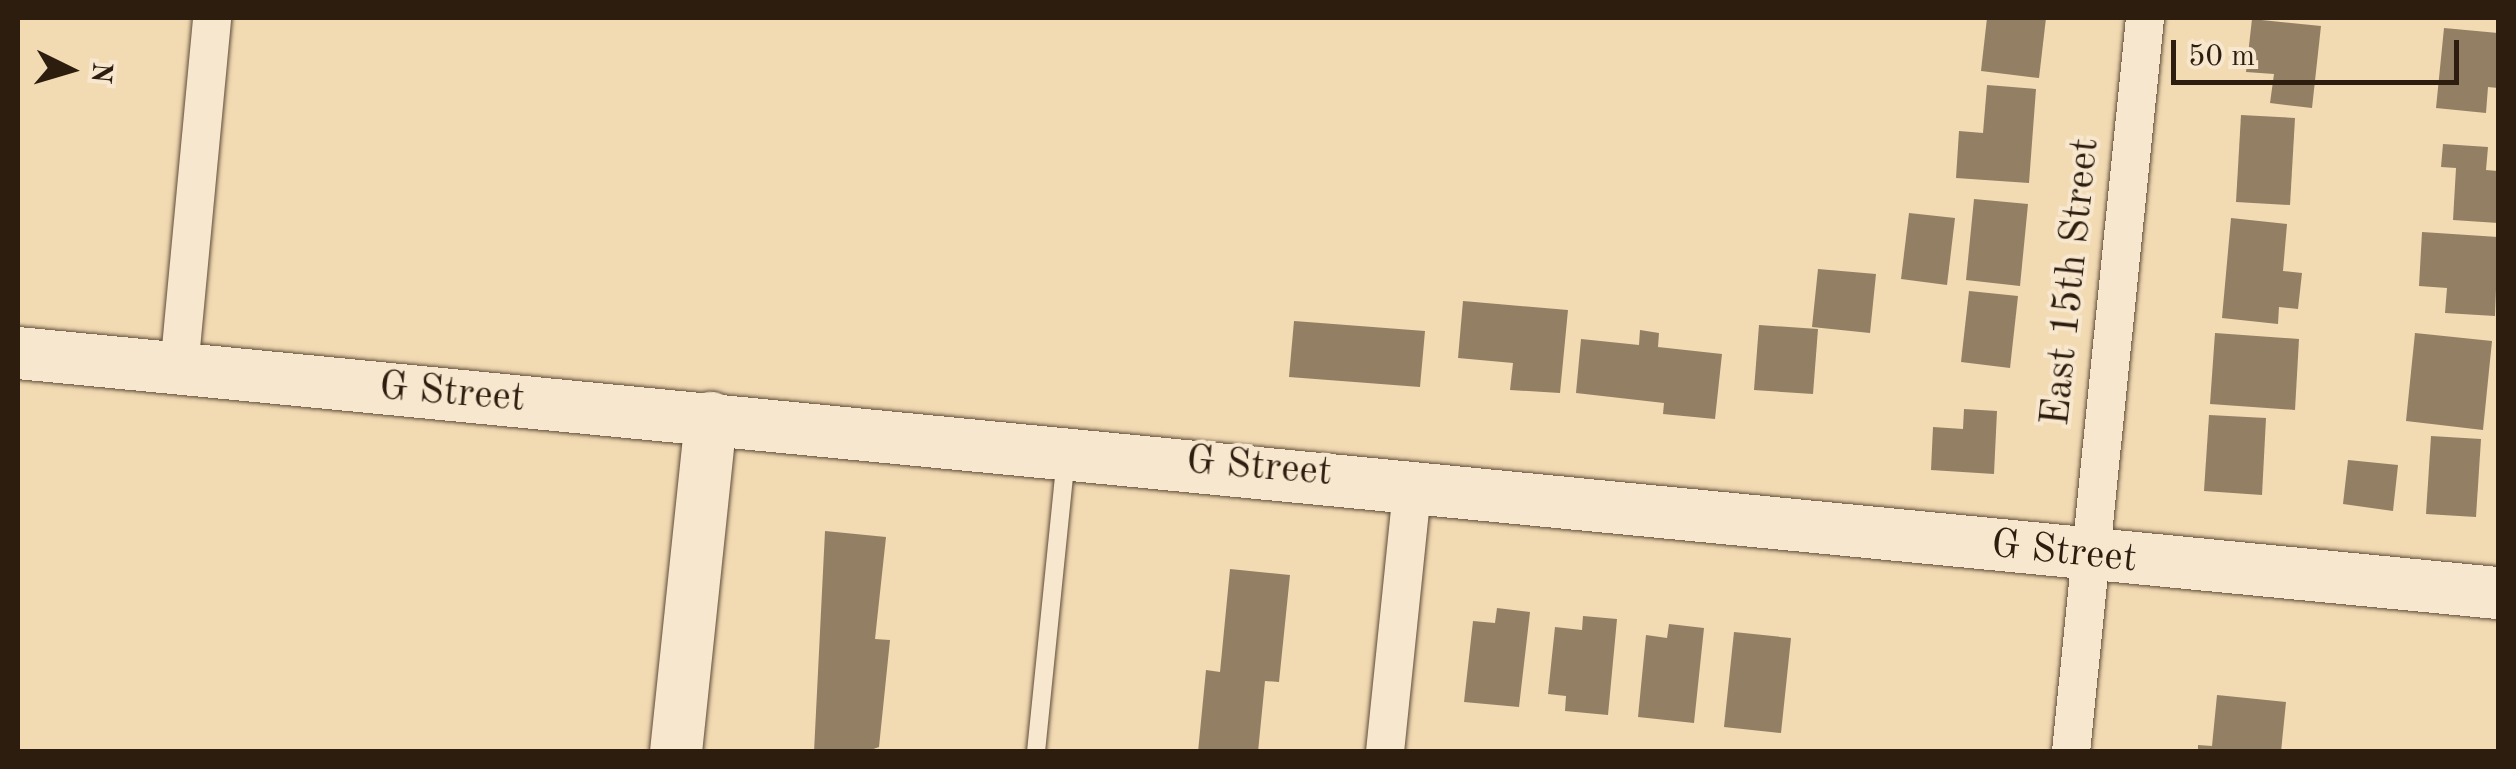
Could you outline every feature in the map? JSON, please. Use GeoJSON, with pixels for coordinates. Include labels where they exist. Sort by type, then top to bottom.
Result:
{"type":"FeatureCollection","features":[{"type":"Feature","properties":{"kind":"main road","name":"G Street"},"geometry":{"type":"LineString","coordinates":[[18,353],[1413,482],[2091,556],[2498,594]]}},
{"type":"Feature","properties":{"kind":"main road"},"geometry":{"type":"LineString","coordinates":[[676,752],[711,418]]}},
{"type":"Feature","properties":{"kind":"street"},"geometry":{"type":"LineString","coordinates":[[179,369],[212,18]]}},
{"type":"Feature","properties":{"kind":"street","name":"East 15th Street"},"geometry":{"type":"LineString","coordinates":[[2071,752],[2145,18]]}},
{"type":"Feature","properties":{"kind":"street"},"geometry":{"type":"LineString","coordinates":[[1385,752],[1413,482]]}},
{"type":"Feature","properties":{"kind":"lane"},"geometry":{"type":"LineString","coordinates":[[1036,752],[1066,451]]}},
{"type":"Feature","properties":{"kind":"building"},"geometry":{"type":"Polygon","coordinates":[[[1987,18],[2046,18],[2039,78],[1981,71],[1987,18]]]}},
{"type":"Feature","properties":{"kind":"building"},"geometry":{"type":"Polygon","coordinates":[[[2252,19],[2321,26],[2312,108],[2270,103],[2274,74],[2246,72],[2252,19]]]}},
{"type":"Feature","properties":{"kind":"building"},"geometry":{"type":"Polygon","coordinates":[[[2444,28],[2498,33],[2498,88],[2488,87],[2486,113],[2436,108],[2444,28]]]}},
{"type":"Feature","properties":{"kind":"building"},"geometry":{"type":"Polygon","coordinates":[[[1987,85],[2036,89],[2029,183],[1956,178],[1959,131],[1983,133],[1987,85]]]}},
{"type":"Feature","properties":{"kind":"building"},"geometry":{"type":"Polygon","coordinates":[[[2241,115],[2295,118],[2290,205],[2236,202],[2241,115]]]}},
{"type":"Feature","properties":{"kind":"building"},"geometry":{"type":"Polygon","coordinates":[[[2443,144],[2488,147],[2486,170],[2498,171],[2498,223],[2453,220],[2456,168],[2441,167],[2443,144]]]}},
{"type":"Feature","properties":{"kind":"building"},"geometry":{"type":"Polygon","coordinates":[[[1974,199],[2028,204],[2020,286],[1966,280],[1974,199]]]}},
{"type":"Feature","properties":{"kind":"building"},"geometry":{"type":"Polygon","coordinates":[[[1909,213],[1955,218],[1947,285],[1901,279],[1909,213]]]}},
{"type":"Feature","properties":{"kind":"building"},"geometry":{"type":"Polygon","coordinates":[[[2231,218],[2287,224],[2283,271],[2302,273],[2298,309],[2279,307],[2278,324],[2222,318],[2231,218]]]}},
{"type":"Feature","properties":{"kind":"building"},"geometry":{"type":"Polygon","coordinates":[[[2422,232],[2498,237],[2495,316],[2445,313],[2447,288],[2419,286],[2422,232]]]}},
{"type":"Feature","properties":{"kind":"building"},"geometry":{"type":"Polygon","coordinates":[[[1818,269],[1876,274],[1870,333],[1812,327],[1818,269]]]}},
{"type":"Feature","properties":{"kind":"building"},"geometry":{"type":"Polygon","coordinates":[[[1969,291],[2018,296],[2010,368],[1961,362],[1969,291]]]}},
{"type":"Feature","properties":{"kind":"building"},"geometry":{"type":"Polygon","coordinates":[[[1463,301],[1568,310],[1560,393],[1510,390],[1513,363],[1458,358],[1463,301]]]}},
{"type":"Feature","properties":{"kind":"building"},"geometry":{"type":"Polygon","coordinates":[[[1294,321],[1425,331],[1420,387],[1289,377],[1294,321]]]}},
{"type":"Feature","properties":{"kind":"building"},"geometry":{"type":"Polygon","coordinates":[[[1759,325],[1818,329],[1813,394],[1754,390],[1759,325]]]}},
{"type":"Feature","properties":{"kind":"building"},"geometry":{"type":"Polygon","coordinates":[[[1640,330],[1659,333],[1658,347],[1722,354],[1715,419],[1663,414],[1664,403],[1576,393],[1581,339],[1639,345],[1640,330]]]}},
{"type":"Feature","properties":{"kind":"building"},"geometry":{"type":"Polygon","coordinates":[[[2215,333],[2299,339],[2295,410],[2210,404],[2215,333]]]}},
{"type":"Feature","properties":{"kind":"building"},"geometry":{"type":"Polygon","coordinates":[[[2415,333],[2492,341],[2483,430],[2406,421],[2415,333]]]}},
{"type":"Feature","properties":{"kind":"building"},"geometry":{"type":"Polygon","coordinates":[[[1964,409],[1997,411],[1994,474],[1931,470],[1933,427],[1963,429],[1964,409]]]}},
{"type":"Feature","properties":{"kind":"building"},"geometry":{"type":"Polygon","coordinates":[[[2209,415],[2266,418],[2262,495],[2204,491],[2209,415]]]}},
{"type":"Feature","properties":{"kind":"building"},"geometry":{"type":"Polygon","coordinates":[[[2431,436],[2481,439],[2476,517],[2426,514],[2431,436]]]}},
{"type":"Feature","properties":{"kind":"building"},"geometry":{"type":"Polygon","coordinates":[[[2348,460],[2398,465],[2393,511],[2343,504],[2348,460]]]}},
{"type":"Feature","properties":{"kind":"building"},"geometry":{"type":"Polygon","coordinates":[[[825,531],[886,537],[875,639],[890,640],[879,747],[865,752],[814,752],[825,531]]]}},
{"type":"Feature","properties":{"kind":"building"},"geometry":{"type":"Polygon","coordinates":[[[1230,569],[1290,575],[1279,682],[1265,681],[1258,752],[1198,752],[1206,670],[1220,672],[1230,569]]]}},
{"type":"Feature","properties":{"kind":"building"},"geometry":{"type":"Polygon","coordinates":[[[1497,608],[1530,612],[1519,707],[1464,702],[1473,621],[1495,623],[1497,608]]]}},
{"type":"Feature","properties":{"kind":"building"},"geometry":{"type":"Polygon","coordinates":[[[1583,616],[1617,619],[1608,715],[1565,711],[1566,696],[1548,694],[1555,627],[1582,630],[1583,616]]]}},
{"type":"Feature","properties":{"kind":"building"},"geometry":{"type":"Polygon","coordinates":[[[1669,624],[1704,628],[1694,723],[1638,717],[1646,635],[1667,638],[1669,624]]]}},
{"type":"Feature","properties":{"kind":"building"},"geometry":{"type":"Polygon","coordinates":[[[1734,632],[1791,638],[1781,733],[1724,727],[1734,632]]]}},
{"type":"Feature","properties":{"kind":"building"},"geometry":{"type":"Polygon","coordinates":[[[2217,695],[2286,702],[2281,752],[2198,752],[2198,745],[2212,746],[2217,695]]]}}]}
